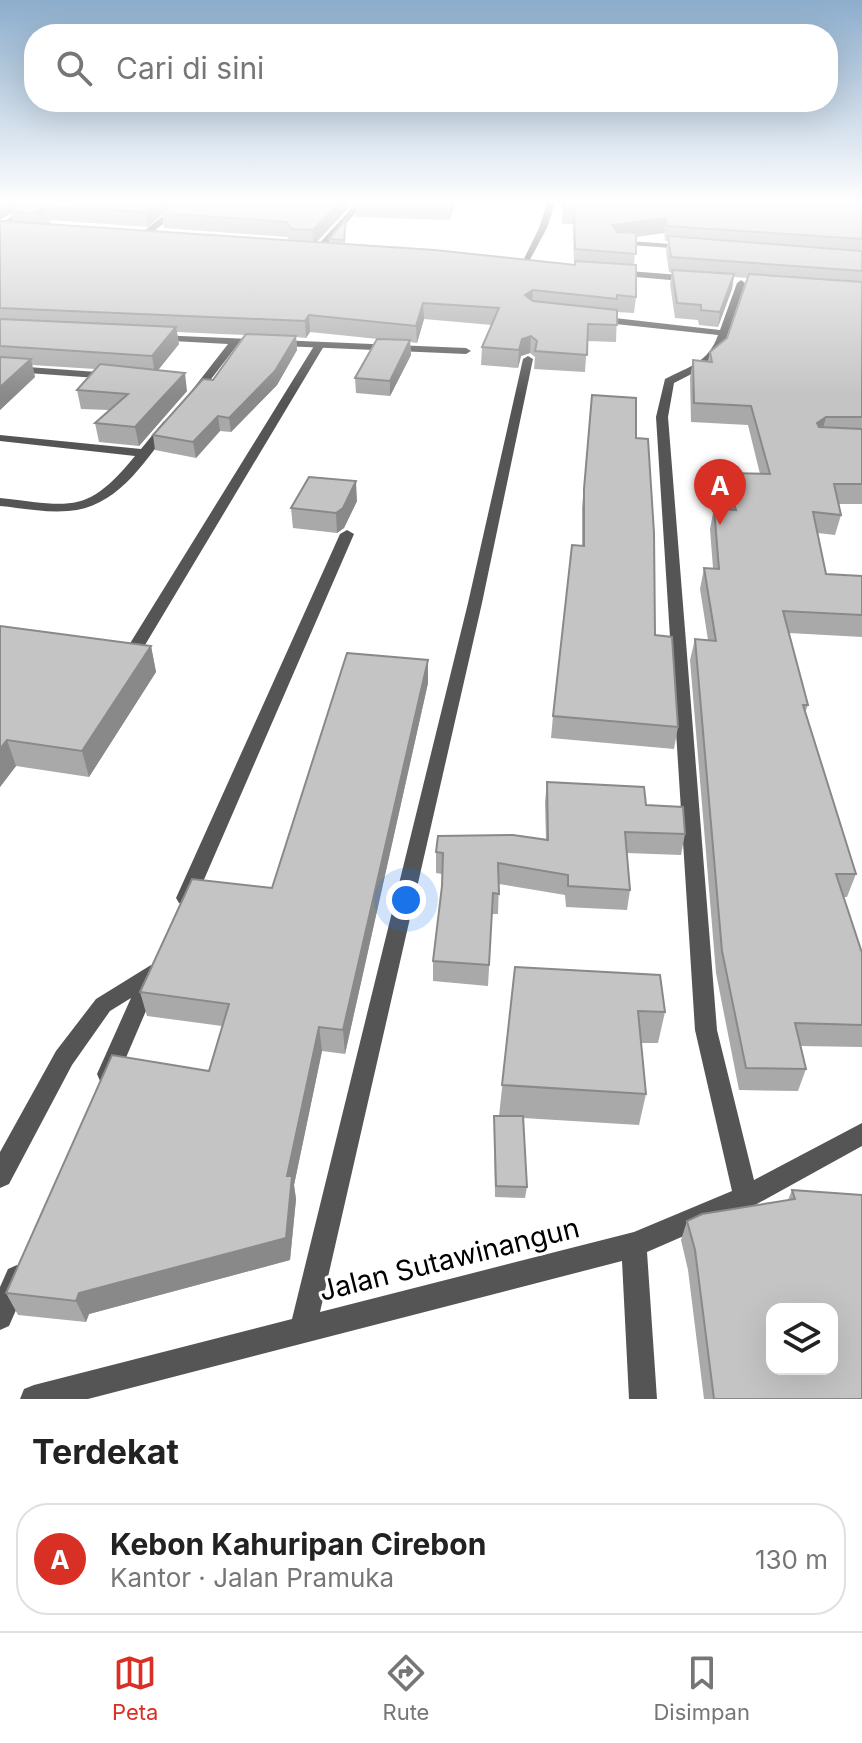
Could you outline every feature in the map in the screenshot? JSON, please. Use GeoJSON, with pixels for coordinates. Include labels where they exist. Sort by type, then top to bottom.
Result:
{"type":"FeatureCollection","features":[{"type":"Feature","properties":{"kind":"street"},"geometry":{"type":"LineString","coordinates":[[525,265],[537,267]]}},
{"type":"Feature","properties":{"kind":"street"},"geometry":{"type":"LineString","coordinates":[[608,272],[711,280]]}},
{"type":"Feature","properties":{"kind":"street"},"geometry":{"type":"LineString","coordinates":[[741,283],[717,352],[709,361],[669,381],[662,417],[706,1030],[746,1197]]}},
{"type":"Feature","properties":{"kind":"street"},"geometry":{"type":"LineString","coordinates":[[590,318],[723,333]]}},
{"type":"Feature","properties":{"kind":"street"},"geometry":{"type":"LineString","coordinates":[[141,337],[466,351]]}},
{"type":"Feature","properties":{"kind":"street"},"geometry":{"type":"LineString","coordinates":[[184,406],[235,342]]}},
{"type":"Feature","properties":{"kind":"street"},"geometry":{"type":"LineString","coordinates":[[137,645],[319,346]]}},
{"type":"Feature","properties":{"kind":"street"},"geometry":{"type":"LineString","coordinates":[[303,1330],[475,603],[528,359]]}},
{"type":"Feature","properties":{"kind":"street"},"geometry":{"type":"LineString","coordinates":[[0,368],[126,377]]}},
{"type":"Feature","properties":{"kind":"street"},"geometry":{"type":"LineString","coordinates":[[189,382],[204,383]]}},
{"type":"Feature","properties":{"kind":"street"},"geometry":{"type":"LineString","coordinates":[[0,502],[60,508],[105,496],[173,418]]}},
{"type":"Feature","properties":{"kind":"street"},"geometry":{"type":"LineString","coordinates":[[0,438],[142,453]]}},
{"type":"Feature","properties":{"kind":"street"},"geometry":{"type":"LineString","coordinates":[[178,917],[347,534]]}},
{"type":"Feature","properties":{"kind":"street"},"geometry":{"type":"LineString","coordinates":[[0,1176],[64,1058],[103,1005],[156,966],[95,1102]]}},
{"type":"Feature","properties":{"kind":"street","name":"Jalan Sutawinangun"},"geometry":{"type":"LineString","coordinates":[[34,1399],[634,1245],[746,1197],[862,1134]]}},
{"type":"Feature","properties":{"kind":"street"},"geometry":{"type":"LineString","coordinates":[[634,1245],[643,1399]]}},
{"type":"Feature","properties":{"kind":"street"},"geometry":{"type":"LineString","coordinates":[[0,1317],[25,1259]]}},
{"type":"Feature","properties":{"kind":"building"},"geometry":{"type":"Polygon","coordinates":[[[0,265],[636,265],[636,297],[617,295],[617,299],[533,290],[525,295],[533,301],[617,310],[617,325],[588,324],[587,355],[535,351],[537,341],[531,336],[522,339],[519,350],[482,347],[499,308],[423,303],[416,326],[309,315],[305,321],[0,308],[0,265]]]}},
{"type":"Feature","properties":{"kind":"building"},"geometry":{"type":"Polygon","coordinates":[[[784,265],[862,265],[862,271],[784,265]]]}},
{"type":"Feature","properties":{"kind":"building"},"geometry":{"type":"Polygon","coordinates":[[[672,270],[734,274],[720,312],[701,310],[701,305],[677,303],[672,270]]]}},
{"type":"Feature","properties":{"kind":"building"},"geometry":{"type":"Polygon","coordinates":[[[749,274],[862,282],[862,417],[826,417],[817,423],[819,427],[862,429],[862,484],[834,484],[841,515],[813,512],[826,574],[862,576],[862,615],[783,611],[808,705],[803,705],[856,874],[836,874],[862,953],[862,1025],[795,1023],[806,1069],[746,1068],[722,951],[695,639],[716,641],[704,568],[719,569],[714,508],[736,510],[724,473],[770,474],[751,406],[694,403],[693,360],[712,362],[710,352],[727,338],[749,274]]]}},
{"type":"Feature","properties":{"kind":"building"},"geometry":{"type":"Polygon","coordinates":[[[0,319],[176,327],[152,356],[0,346],[0,319]]]}},
{"type":"Feature","properties":{"kind":"building"},"geometry":{"type":"Polygon","coordinates":[[[246,334],[296,336],[275,371],[229,418],[218,416],[193,442],[153,435],[203,379],[213,380],[246,334]]]}},
{"type":"Feature","properties":{"kind":"building"},"geometry":{"type":"Polygon","coordinates":[[[377,339],[410,340],[390,381],[355,378],[377,339]]]}},
{"type":"Feature","properties":{"kind":"building"},"geometry":{"type":"Polygon","coordinates":[[[0,357],[31,359],[0,387],[0,357]]]}},
{"type":"Feature","properties":{"kind":"building"},"geometry":{"type":"Polygon","coordinates":[[[100,364],[185,373],[135,427],[95,423],[128,394],[77,390],[100,364]]]}},
{"type":"Feature","properties":{"kind":"building"},"geometry":{"type":"Polygon","coordinates":[[[592,395],[636,398],[636,438],[648,439],[654,533],[655,635],[672,637],[678,727],[553,716],[572,545],[584,546],[584,489],[592,395]]]}},
{"type":"Feature","properties":{"kind":"building"},"geometry":{"type":"Polygon","coordinates":[[[309,477],[356,481],[343,508],[336,513],[291,508],[309,477]]]}},
{"type":"Feature","properties":{"kind":"building"},"geometry":{"type":"Polygon","coordinates":[[[0,626],[151,646],[82,751],[7,740],[0,749],[0,626]]]}},
{"type":"Feature","properties":{"kind":"building"},"geometry":{"type":"Polygon","coordinates":[[[347,653],[428,660],[343,1030],[319,1027],[287,1176],[292,1176],[286,1238],[79,1293],[76,1301],[6,1293],[112,1055],[209,1071],[229,1004],[140,992],[192,879],[272,888],[347,653]]]}},
{"type":"Feature","properties":{"kind":"building"},"geometry":{"type":"Polygon","coordinates":[[[547,782],[644,787],[646,805],[683,807],[685,834],[625,832],[630,890],[568,886],[568,875],[498,863],[499,894],[493,893],[489,965],[433,961],[442,886],[443,853],[436,852],[438,836],[513,835],[548,840],[547,782]]]}},
{"type":"Feature","properties":{"kind":"building"},"geometry":{"type":"Polygon","coordinates":[[[515,967],[660,975],[665,1012],[638,1011],[646,1094],[502,1085],[515,967]]]}},
{"type":"Feature","properties":{"kind":"building"},"geometry":{"type":"Polygon","coordinates":[[[494,1116],[523,1116],[527,1187],[496,1186],[494,1116]]]}},
{"type":"Feature","properties":{"kind":"building"},"geometry":{"type":"Polygon","coordinates":[[[792,1190],[862,1195],[862,1399],[714,1399],[695,1250],[687,1221],[702,1214],[795,1199],[792,1190]]]}},
{"type":"Feature","properties":{"kind":"place","name":"Kebon Kahuripan Cirebon"},"geometry":{"type":"Point","coordinates":[720,525]}}]}
